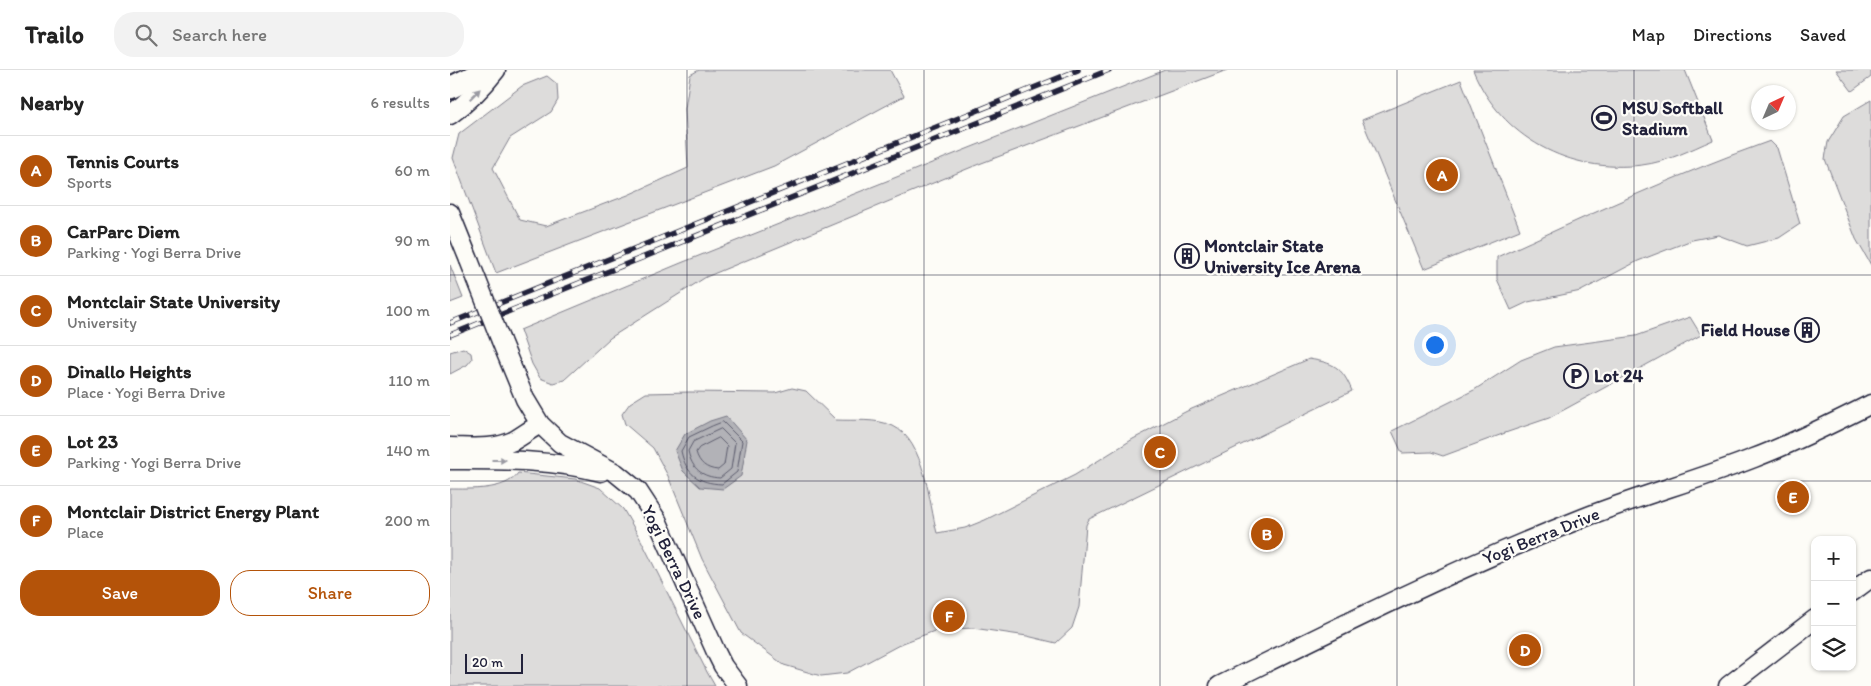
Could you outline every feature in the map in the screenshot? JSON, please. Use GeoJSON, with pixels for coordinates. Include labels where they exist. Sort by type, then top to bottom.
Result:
{"type":"FeatureCollection","features":[{"type":"Feature","properties":{"kind":"street"},"geometry":{"type":"LineString","coordinates":[[450,88],[486,70]]}},
{"type":"Feature","properties":{"kind":"street"},"geometry":{"type":"LineString","coordinates":[[450,115],[464,105],[496,70]]}},
{"type":"Feature","properties":{"kind":"street","name":"Yogi Berra Drive"},"geometry":{"type":"LineString","coordinates":[[450,213],[525,399],[540,424],[560,443],[616,473],[642,496],[657,520],[723,666],[738,686]]}},
{"type":"Feature","properties":{"kind":"street","name":"Yogi Berra Drive"},"geometry":{"type":"LineString","coordinates":[[1219,686],[1497,553],[1585,517],[1754,458],[1871,404]]}},
{"type":"Feature","properties":{"kind":"street"},"geometry":{"type":"LineString","coordinates":[[450,446],[485,447],[500,445],[513,441],[540,424]]}},
{"type":"Feature","properties":{"kind":"street"},"geometry":{"type":"LineString","coordinates":[[450,460],[510,460],[561,463],[601,472],[630,485]]}},
{"type":"Feature","properties":{"kind":"street"},"geometry":{"type":"LineString","coordinates":[[1856,589],[1871,578]]}},
{"type":"Feature","properties":{"kind":"street"},"geometry":{"type":"LineString","coordinates":[[1728,686],[1811,622]]}},
{"type":"Feature","properties":{"kind":"shaded area"},"geometry":{"type":"Polygon","coordinates":[[[699,70],[890,70],[904,96],[774,166],[496,273],[453,158],[459,134],[522,86],[547,76],[557,84],[558,100],[551,112],[510,138],[493,168],[520,220],[546,226],[628,195],[688,168],[685,109],[690,75],[699,70]]]}},
{"type":"Feature","properties":{"kind":"shaded area"},"geometry":{"type":"Polygon","coordinates":[[[1165,70],[1227,70],[979,164],[706,277],[610,338],[564,380],[553,383],[540,378],[532,364],[520,330],[681,263],[1165,70]]]}},
{"type":"Feature","properties":{"kind":"shaded area","name":"MSU Softball Stadium"},"geometry":{"type":"Polygon","coordinates":[[[1473,70],[1685,70],[1713,140],[1687,152],[1642,165],[1615,166],[1589,164],[1564,157],[1541,146],[1520,132],[1501,115],[1485,94],[1473,70]]]}},
{"type":"Feature","properties":{"kind":"shaded area"},"geometry":{"type":"Polygon","coordinates":[[[1836,70],[1871,70],[1871,77],[1852,91],[1836,70]]]}},
{"type":"Feature","properties":{"kind":"shaded area"},"geometry":{"type":"Polygon","coordinates":[[[1461,80],[1520,230],[1424,269],[1362,120],[1461,80]]]}},
{"type":"Feature","properties":{"kind":"shaded area"},"geometry":{"type":"Polygon","coordinates":[[[1871,100],[1871,265],[1856,239],[1825,159],[1828,142],[1844,116],[1871,100]]]}},
{"type":"Feature","properties":{"kind":"shaded area"},"geometry":{"type":"Polygon","coordinates":[[[1770,141],[1777,148],[1800,224],[1779,238],[1747,246],[1718,235],[1692,240],[1638,261],[1581,291],[1528,302],[1511,310],[1497,279],[1497,257],[1666,181],[1770,141]]]}},
{"type":"Feature","properties":{"kind":"shaded area"},"geometry":{"type":"Polygon","coordinates":[[[450,265],[463,298],[450,303],[450,265]]]}},
{"type":"Feature","properties":{"kind":"shaded area"},"geometry":{"type":"Polygon","coordinates":[[[1690,317],[1701,335],[1549,418],[1443,456],[1431,452],[1402,453],[1392,431],[1474,390],[1521,360],[1554,347],[1636,336],[1690,317]]]}},
{"type":"Feature","properties":{"kind":"shaded area"},"geometry":{"type":"Polygon","coordinates":[[[463,348],[471,353],[472,359],[467,365],[450,374],[450,352],[463,348]]]}},
{"type":"Feature","properties":{"kind":"shaded area"},"geometry":{"type":"Polygon","coordinates":[[[1309,359],[1336,367],[1344,376],[1352,391],[1089,519],[1086,525],[1079,607],[1072,628],[1056,643],[1027,636],[973,628],[937,630],[903,643],[847,673],[821,676],[784,665],[741,633],[702,559],[668,476],[653,448],[625,424],[622,414],[630,403],[646,393],[775,393],[792,388],[806,391],[836,420],[865,420],[886,423],[904,434],[919,459],[924,474],[937,533],[965,528],[985,520],[1075,475],[1133,439],[1187,411],[1309,359]]]}},
{"type":"Feature","properties":{"kind":"shaded area"},"geometry":{"type":"Polygon","coordinates":[[[518,473],[575,479],[600,488],[623,509],[641,540],[715,686],[450,686],[450,489],[477,489],[496,486],[512,479],[518,473]]]}},
{"type":"Feature","properties":{"kind":"water"},"geometry":{"type":"Polygon","coordinates":[[[726,416],[747,440],[741,476],[723,489],[700,487],[683,471],[675,451],[685,434],[710,421],[726,416]]]}},
{"type":"Feature","properties":{"kind":"railway"},"geometry":{"type":"LineString","coordinates":[[450,323],[1078,70]]}},
{"type":"Feature","properties":{"kind":"railway"},"geometry":{"type":"LineString","coordinates":[[450,335],[1109,70]]}},
{"type":"Feature","properties":{"kind":"place","name":"MSU Softball Stadium"},"geometry":{"type":"Point","coordinates":[1604,118]}},
{"type":"Feature","properties":{"kind":"place","name":"Tennis Courts"},"geometry":{"type":"Point","coordinates":[1442,175]}},
{"type":"Feature","properties":{"kind":"place","name":"Montclair State University Ice Arena"},"geometry":{"type":"Point","coordinates":[1187,256]}},
{"type":"Feature","properties":{"kind":"place","name":"Field House"},"geometry":{"type":"Point","coordinates":[1807,330]}},
{"type":"Feature","properties":{"kind":"place","name":"Lot 24"},"geometry":{"type":"Point","coordinates":[1576,376]}},
{"type":"Feature","properties":{"kind":"place","name":"Montclair State University"},"geometry":{"type":"Point","coordinates":[1160,452]}},
{"type":"Feature","properties":{"kind":"place","name":"Lot 23"},"geometry":{"type":"Point","coordinates":[1793,497]}},
{"type":"Feature","properties":{"kind":"place","name":"CarParc Diem"},"geometry":{"type":"Point","coordinates":[1267,534]}},
{"type":"Feature","properties":{"kind":"place","name":"Montclair District Energy Plant"},"geometry":{"type":"Point","coordinates":[949,616]}},
{"type":"Feature","properties":{"kind":"place","name":"Dinallo Heights"},"geometry":{"type":"Point","coordinates":[1525,650]}}]}
